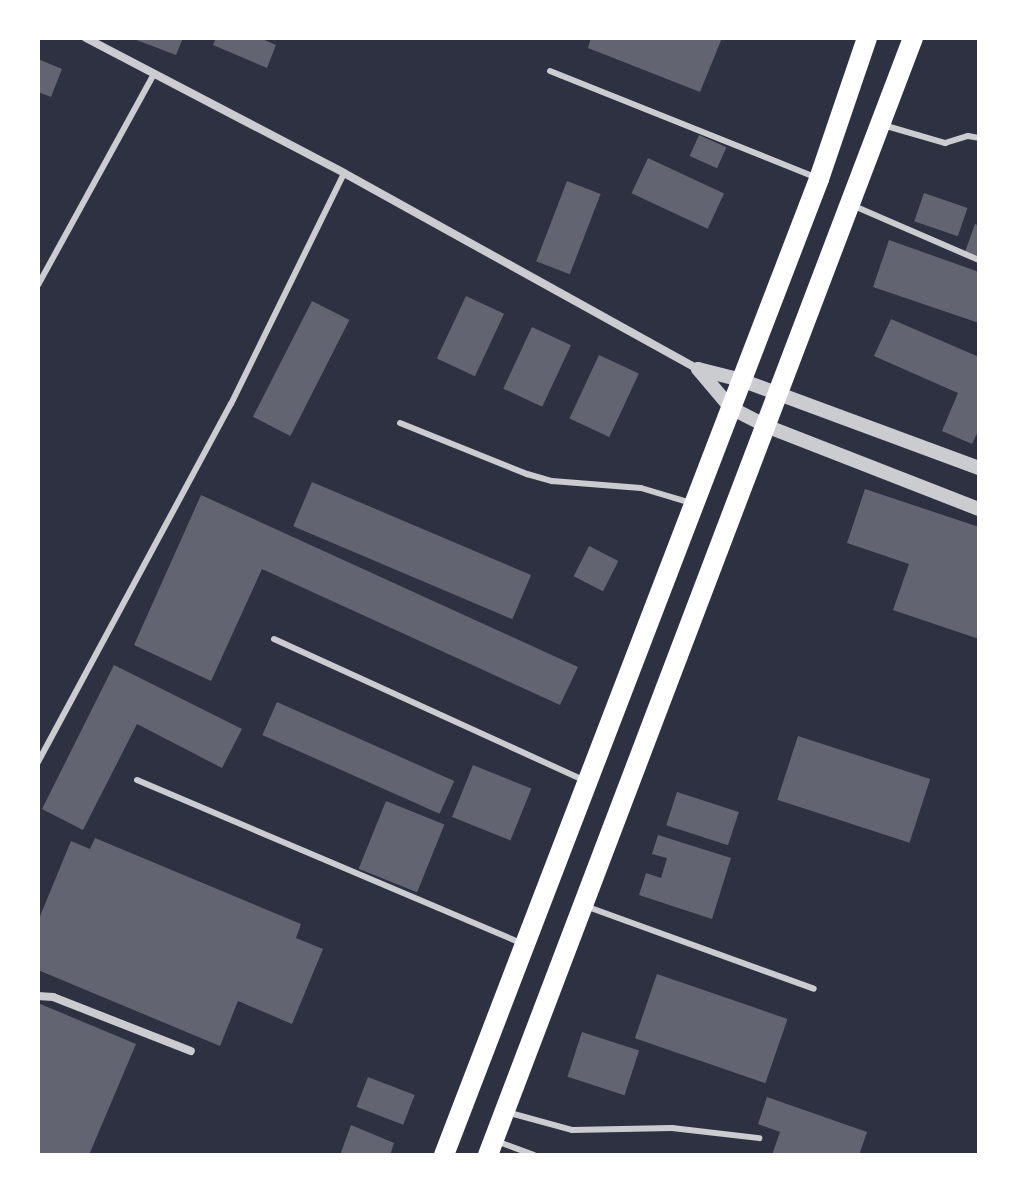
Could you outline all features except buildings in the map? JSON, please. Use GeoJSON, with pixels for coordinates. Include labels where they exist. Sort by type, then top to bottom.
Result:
{"type":"FeatureCollection","features":[{"type":"Feature","properties":{"kind":"main road"},"geometry":{"type":"LineString","coordinates":[[444,1155],[819,179],[867,38]]}},
{"type":"Feature","properties":{"kind":"main road"},"geometry":{"type":"LineString","coordinates":[[491,1148],[913,38]]}},
{"type":"Feature","properties":{"kind":"street"},"geometry":{"type":"LineString","coordinates":[[86,38],[344,173],[698,369],[741,380],[979,468]]}},
{"type":"Feature","properties":{"kind":"street"},"geometry":{"type":"LineString","coordinates":[[698,369],[731,408],[766,426],[979,509]]}},
{"type":"Feature","properties":{"kind":"street"},"geometry":{"type":"LineString","coordinates":[[38,996],[53,997],[191,1051]]}},
{"type":"Feature","properties":{"kind":"lane"},"geometry":{"type":"LineString","coordinates":[[550,71],[819,179]]}},
{"type":"Feature","properties":{"kind":"lane"},"geometry":{"type":"LineString","coordinates":[[38,285],[154,74]]}},
{"type":"Feature","properties":{"kind":"lane"},"geometry":{"type":"LineString","coordinates":[[881,124],[935,142],[979,138]]}},
{"type":"Feature","properties":{"kind":"lane"},"geometry":{"type":"LineString","coordinates":[[38,762],[231,404],[344,173]]}},
{"type":"Feature","properties":{"kind":"lane"},"geometry":{"type":"LineString","coordinates":[[851,204],[979,260]]}},
{"type":"Feature","properties":{"kind":"lane"},"geometry":{"type":"LineString","coordinates":[[400,423],[552,481],[641,488],[694,504]]}},
{"type":"Feature","properties":{"kind":"lane"},"geometry":{"type":"LineString","coordinates":[[274,639],[587,782]]}},
{"type":"Feature","properties":{"kind":"lane"},"geometry":{"type":"LineString","coordinates":[[137,780],[525,945]]}},
{"type":"Feature","properties":{"kind":"lane"},"geometry":{"type":"LineString","coordinates":[[584,905],[814,989]]}},
{"type":"Feature","properties":{"kind":"lane"},"geometry":{"type":"LineString","coordinates":[[505,1111],[536,1123],[572,1130],[672,1128],[759,1138]]}},
{"type":"Feature","properties":{"kind":"lane"},"geometry":{"type":"LineString","coordinates":[[491,1148],[534,1155]]}}]}
